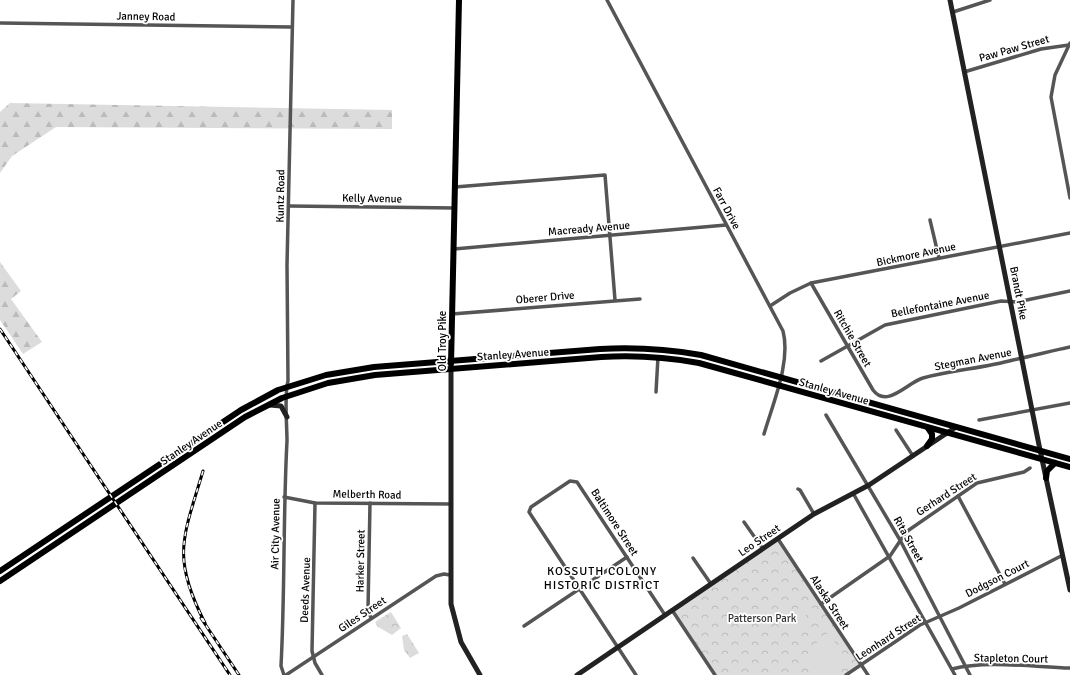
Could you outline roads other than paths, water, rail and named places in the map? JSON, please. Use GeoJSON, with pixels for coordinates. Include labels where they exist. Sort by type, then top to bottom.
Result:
{"type":"FeatureCollection","features":[{"type":"Feature","properties":{"kind":"main road","name":"Old Troy Pike"},"geometry":{"type":"LineString","coordinates":[[459,0],[451,361],[450,575],[451,604],[456,630],[466,653],[480,675]]}},
{"type":"Feature","properties":{"kind":"main road","name":"Brandt Pike"},"geometry":{"type":"LineString","coordinates":[[950,0],[1061,556],[1070,590]]}},
{"type":"Feature","properties":{"kind":"main road","name":"Stanley Avenue"},"geometry":{"type":"LineString","coordinates":[[0,571],[241,410],[326,375],[359,369],[631,347],[664,349],[701,355],[1070,459]]}},
{"type":"Feature","properties":{"kind":"main road","name":"Stanley Avenue"},"geometry":{"type":"LineString","coordinates":[[0,581],[246,417],[287,392],[367,376],[600,357],[631,355],[658,357],[699,363],[1070,467]]}},
{"type":"Feature","properties":{"kind":"main road"},"geometry":{"type":"LineString","coordinates":[[265,406],[276,404],[281,406],[287,417]]}},
{"type":"Feature","properties":{"kind":"main road"},"geometry":{"type":"LineString","coordinates":[[927,427],[932,434],[932,439],[927,446]]}},
{"type":"Feature","properties":{"kind":"main road","name":"Leo Street"},"geometry":{"type":"LineString","coordinates":[[577,675],[814,514],[869,485],[956,427]]}},
{"type":"Feature","properties":{"kind":"main road"},"geometry":{"type":"LineString","coordinates":[[1046,478],[1047,471],[1055,463]]}},
{"type":"Feature","properties":{"kind":"street","name":"Kuntz Road"},"geometry":{"type":"LineString","coordinates":[[287,392],[288,381],[286,358],[291,27],[293,0]]}},
{"type":"Feature","properties":{"kind":"street","name":"Farr Drive"},"geometry":{"type":"LineString","coordinates":[[607,0],[780,324],[786,345],[785,360],[764,434]]}},
{"type":"Feature","properties":{"kind":"street"},"geometry":{"type":"LineString","coordinates":[[952,12],[990,0]]}},
{"type":"Feature","properties":{"kind":"street","name":"Janney Road"},"geometry":{"type":"LineString","coordinates":[[0,23],[291,27]]}},
{"type":"Feature","properties":{"kind":"street"},"geometry":{"type":"LineString","coordinates":[[1070,45],[1055,75],[1051,97],[1070,198]]}},
{"type":"Feature","properties":{"kind":"street","name":"Paw Paw Street"},"geometry":{"type":"LineString","coordinates":[[964,72],[1041,49],[1070,45]]}},
{"type":"Feature","properties":{"kind":"street"},"geometry":{"type":"LineString","coordinates":[[455,187],[605,175],[615,300]]}},
{"type":"Feature","properties":{"kind":"street","name":"Kelly Avenue"},"geometry":{"type":"LineString","coordinates":[[289,206],[455,208]]}},
{"type":"Feature","properties":{"kind":"street"},"geometry":{"type":"LineString","coordinates":[[930,220],[939,258]]}},
{"type":"Feature","properties":{"kind":"street","name":"Macready Avenue"},"geometry":{"type":"LineString","coordinates":[[454,249],[726,225]]}},
{"type":"Feature","properties":{"kind":"street","name":"Bickmore Avenue"},"geometry":{"type":"LineString","coordinates":[[770,306],[790,293],[811,283],[1070,232]]}},
{"type":"Feature","properties":{"kind":"street","name":"Ritchie Street"},"geometry":{"type":"LineString","coordinates":[[811,283],[873,390],[877,394],[884,397]]}},
{"type":"Feature","properties":{"kind":"street","name":"Bellefontaine Avenue"},"geometry":{"type":"LineString","coordinates":[[821,361],[885,324],[1010,301],[1017,302],[1070,292]]}},
{"type":"Feature","properties":{"kind":"street","name":"Oberer Drive"},"geometry":{"type":"LineString","coordinates":[[452,314],[640,299]]}},
{"type":"Feature","properties":{"kind":"street","name":"Stegman Avenue"},"geometry":{"type":"LineString","coordinates":[[884,397],[892,396],[922,378],[1070,347]]}},
{"type":"Feature","properties":{"kind":"street"},"geometry":{"type":"LineString","coordinates":[[656,392],[658,357]]}},
{"type":"Feature","properties":{"kind":"street","name":"Air City Avenue"},"geometry":{"type":"LineString","coordinates":[[285,675],[281,666],[284,610],[284,498],[287,392]]}},
{"type":"Feature","properties":{"kind":"street"},"geometry":{"type":"LineString","coordinates":[[979,420],[1070,403]]}},
{"type":"Feature","properties":{"kind":"street","name":"Rita Street"},"geometry":{"type":"LineString","coordinates":[[826,415],[869,485],[900,540],[970,675]]}},
{"type":"Feature","properties":{"kind":"street"},"geometry":{"type":"LineString","coordinates":[[896,430],[913,456]]}},
{"type":"Feature","properties":{"kind":"street","name":"Gerhard Street"},"geometry":{"type":"LineString","coordinates":[[890,556],[906,532],[983,480],[1024,472],[1030,468]]}},
{"type":"Feature","properties":{"kind":"street","name":"Baltimore Street"},"geometry":{"type":"LineString","coordinates":[[579,589],[529,512],[531,507],[537,502],[570,481],[575,481],[578,484],[665,615]]}},
{"type":"Feature","properties":{"kind":"street"},"geometry":{"type":"LineString","coordinates":[[798,489],[814,514]]}},
{"type":"Feature","properties":{"kind":"street"},"geometry":{"type":"LineString","coordinates":[[853,493],[890,556],[955,675]]}},
{"type":"Feature","properties":{"kind":"street"},"geometry":{"type":"LineString","coordinates":[[958,496],[1005,584]]}},
{"type":"Feature","properties":{"kind":"street","name":"Melberth Road"},"geometry":{"type":"LineString","coordinates":[[284,498],[315,503],[451,504]]}},
{"type":"Feature","properties":{"kind":"street","name":"Deeds Avenue"},"geometry":{"type":"LineString","coordinates":[[315,503],[313,658],[322,675]]}},
{"type":"Feature","properties":{"kind":"street","name":"Harker Street"},"geometry":{"type":"LineString","coordinates":[[370,503],[368,610],[371,618]]}},
{"type":"Feature","properties":{"kind":"street"},"geometry":{"type":"LineString","coordinates":[[744,522],[763,549]]}},
{"type":"Feature","properties":{"kind":"street","name":"Alaska Street"},"geometry":{"type":"LineString","coordinates":[[778,539],[868,675]]}},
{"type":"Feature","properties":{"kind":"street"},"geometry":{"type":"LineString","coordinates":[[821,604],[890,556]]}},
{"type":"Feature","properties":{"kind":"street","name":"Dodgson Court"},"geometry":{"type":"LineString","coordinates":[[940,616],[1061,556]]}},
{"type":"Feature","properties":{"kind":"street"},"geometry":{"type":"LineString","coordinates":[[524,626],[627,557]]}},
{"type":"Feature","properties":{"kind":"street"},"geometry":{"type":"LineString","coordinates":[[693,558],[710,584]]}},
{"type":"Feature","properties":{"kind":"street","name":"Giles Street"},"geometry":{"type":"LineString","coordinates":[[285,675],[436,576],[444,574],[450,575]]}},
{"type":"Feature","properties":{"kind":"street"},"geometry":{"type":"LineString","coordinates":[[579,589],[636,675]]}},
{"type":"Feature","properties":{"kind":"street"},"geometry":{"type":"LineString","coordinates":[[672,610],[715,675]]}},
{"type":"Feature","properties":{"kind":"street","name":"Leonhard Street"},"geometry":{"type":"LineString","coordinates":[[846,675],[926,622],[940,616]]}},
{"type":"Feature","properties":{"kind":"street","name":"Stapleton Court"},"geometry":{"type":"LineString","coordinates":[[952,669],[965,666],[1070,668]]}},
{"type":"Feature","properties":{"kind":"railway"},"geometry":{"type":"LineString","coordinates":[[0,329],[230,675]]}},
{"type":"Feature","properties":{"kind":"railway"},"geometry":{"type":"LineString","coordinates":[[203,471],[186,531],[184,564],[194,600],[205,623]]}},
{"type":"Feature","properties":{"kind":"railway"},"geometry":{"type":"LineString","coordinates":[[201,618],[239,675]]}},
{"type":"Feature","properties":{"kind":"district","name":"KOSSUTH COLONY HISTORIC DISTRICT"},"geometry":{"type":"Point","coordinates":[602,578]}},
{"type":"Feature","properties":{"kind":"park label","name":"Patterson Park"},"geometry":{"type":"Point","coordinates":[762,618]}}]}
